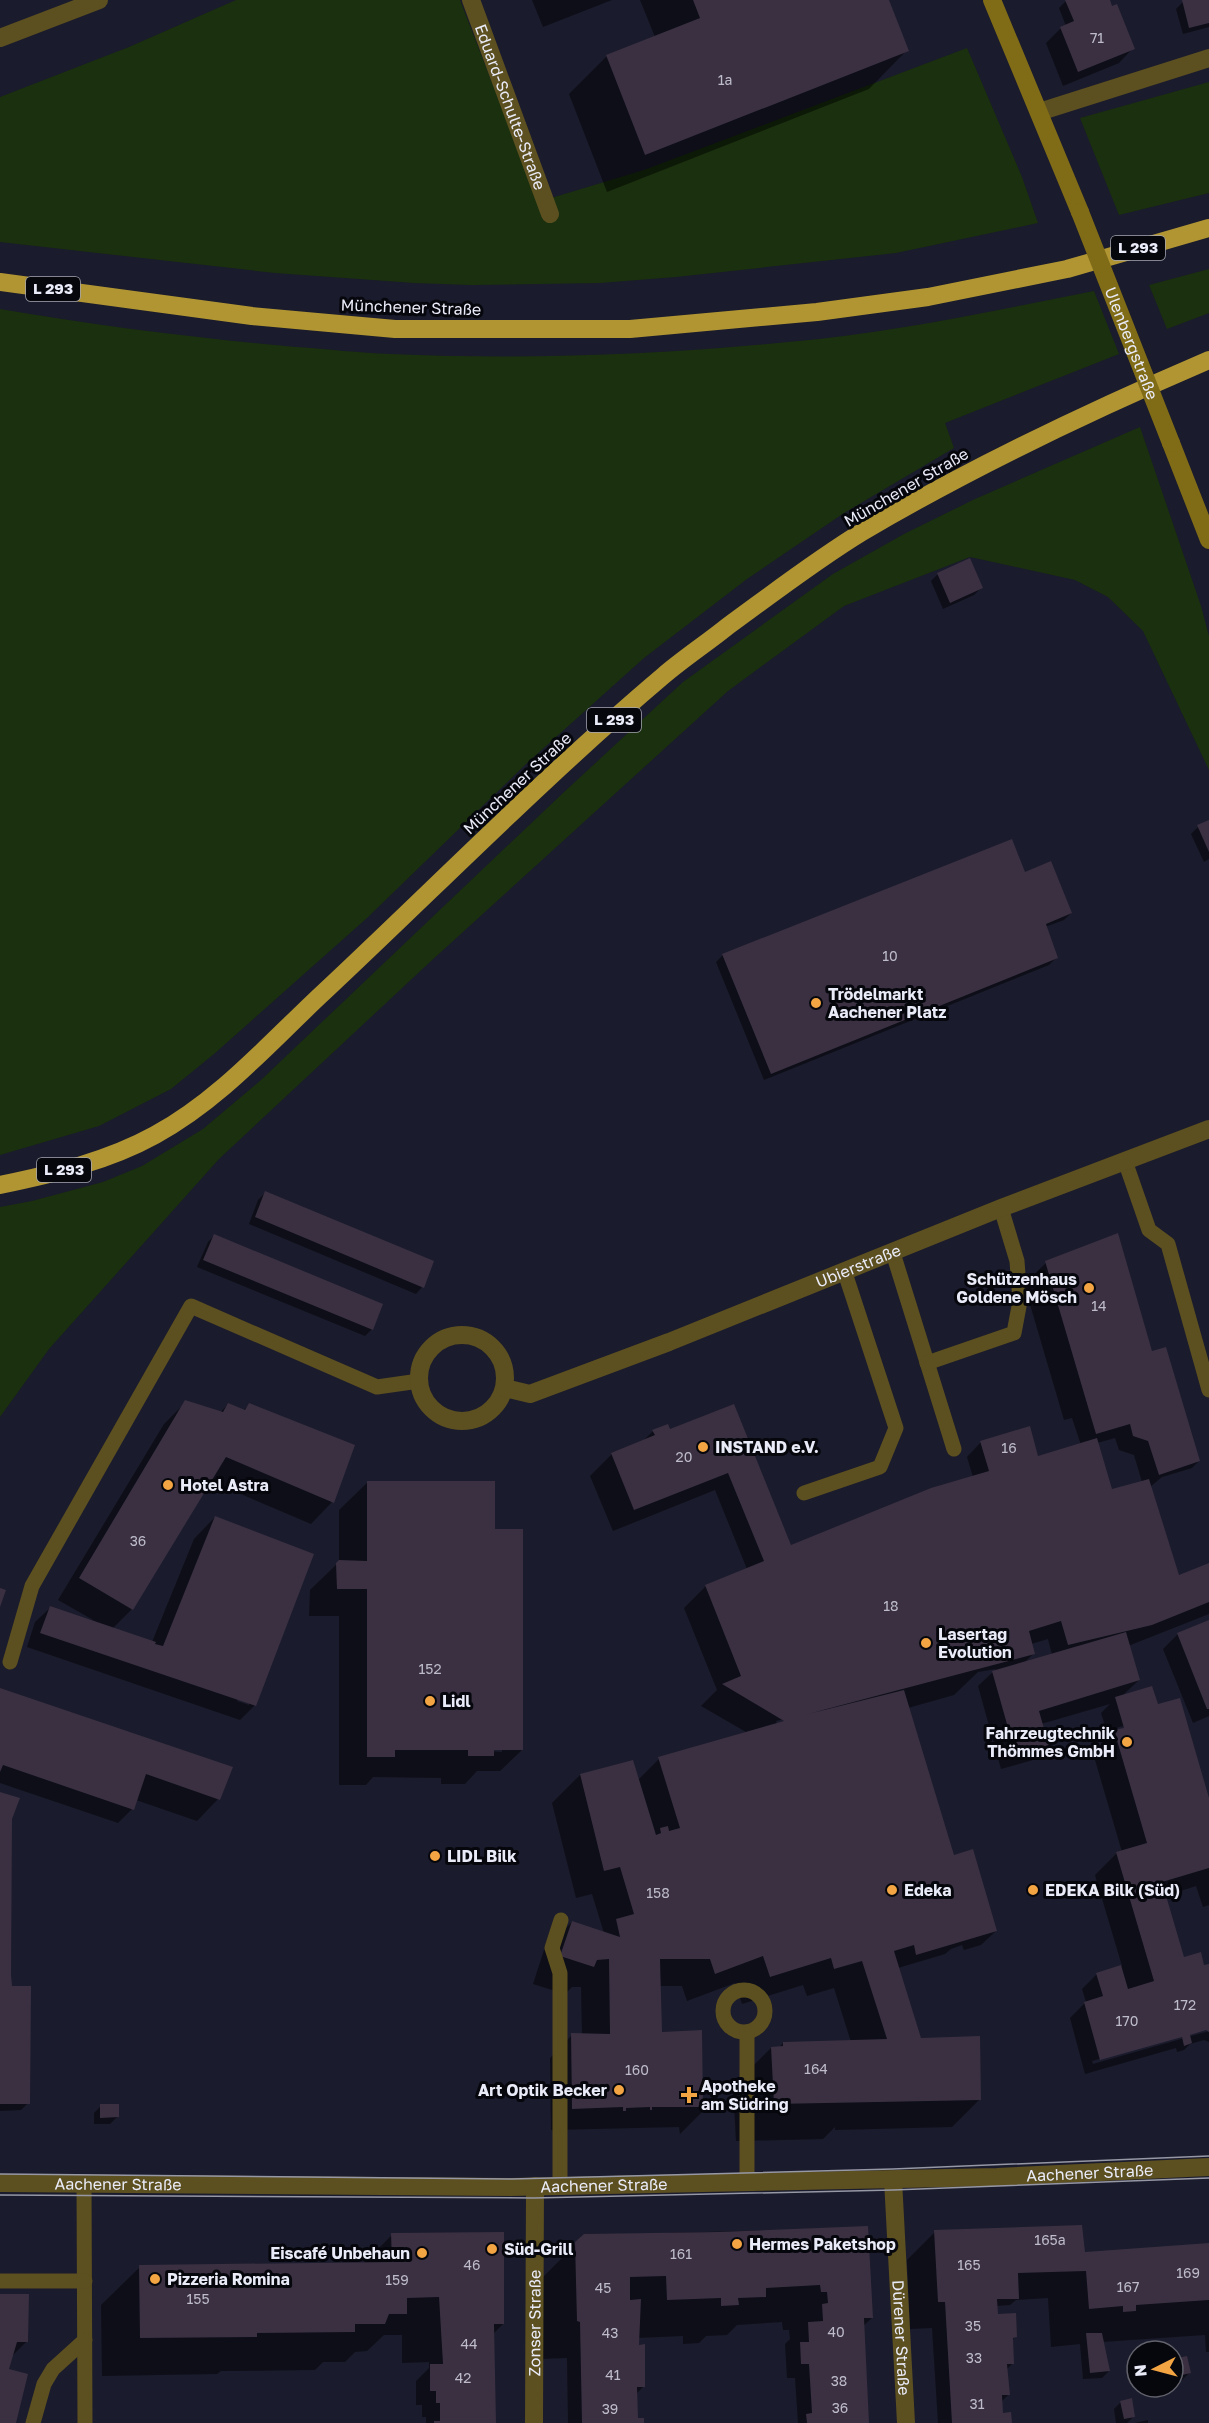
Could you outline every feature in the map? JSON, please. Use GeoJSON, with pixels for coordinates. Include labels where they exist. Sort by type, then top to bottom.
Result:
{"type":"FeatureCollection","features":[{"type":"Feature","properties":{"kind":"highway","name":"Münchener Straße"},"geometry":{"type":"LineString","coordinates":[[0,282],[252,316],[395,329],[630,329],[817,312],[928,297],[1067,269],[1209,228]]}},
{"type":"Feature","properties":{"kind":"highway","name":"Münchener Straße"},"geometry":{"type":"LineString","coordinates":[[0,1185],[102,1159],[157,1134],[190,1114],[237,1077],[284,1029],[543,783],[665,674],[758,604],[859,534],[972,470],[1060,427],[1209,360]]}},
{"type":"Feature","properties":{"kind":"street"},"geometry":{"type":"LineString","coordinates":[[0,38],[99,0]]}},
{"type":"Feature","properties":{"kind":"street","name":"Eduard-Schulte-Straße"},"geometry":{"type":"LineString","coordinates":[[471,0],[550,214]]}},
{"type":"Feature","properties":{"kind":"street","name":"Ulenbergstraße"},"geometry":{"type":"LineString","coordinates":[[992,0],[1080,212],[1209,540]]}},
{"type":"Feature","properties":{"kind":"street"},"geometry":{"type":"LineString","coordinates":[[1039,112],[1209,58]]}},
{"type":"Feature","properties":{"kind":"street","name":"Ubierstraße"},"geometry":{"type":"LineString","coordinates":[[505,1388],[530,1394],[1209,1129]]}},
{"type":"Feature","properties":{"kind":"street"},"geometry":{"type":"LineString","coordinates":[[459,1334],[485,1340],[503,1361],[506,1374],[505,1388],[500,1401],[490,1412],[478,1419],[465,1422],[452,1421],[429,1406],[422,1395],[419,1381],[423,1362],[434,1345],[459,1334]]}},
{"type":"Feature","properties":{"kind":"street","name":"Aachener Straße"},"geometry":{"type":"LineString","coordinates":[[0,2183],[560,2186],[893,2180],[1209,2167]]}},
{"type":"Feature","properties":{"kind":"street","name":"Dürener Straße"},"geometry":{"type":"LineString","coordinates":[[893,2180],[906,2423]]}},
{"type":"Feature","properties":{"kind":"street","name":"Zonser Straße"},"geometry":{"type":"LineString","coordinates":[[534,2423],[535,2186]]}},
{"type":"Feature","properties":{"kind":"lane"},"geometry":{"type":"LineString","coordinates":[[1125,1161],[1149,1230],[1168,1244],[1209,1390]]}},
{"type":"Feature","properties":{"kind":"lane"},"geometry":{"type":"LineString","coordinates":[[927,1363],[1014,1333],[1020,1301],[1017,1261],[1002,1208]]}},
{"type":"Feature","properties":{"kind":"lane"},"geometry":{"type":"LineString","coordinates":[[893,1253],[954,1449]]}},
{"type":"Feature","properties":{"kind":"lane"},"geometry":{"type":"LineString","coordinates":[[804,1493],[880,1467],[896,1428],[845,1272]]}},
{"type":"Feature","properties":{"kind":"lane"},"geometry":{"type":"LineString","coordinates":[[10,1662],[32,1586],[191,1305],[377,1387],[419,1381]]}},
{"type":"Feature","properties":{"kind":"lane"},"geometry":{"type":"LineString","coordinates":[[560,2186],[560,1973],[552,1948],[561,1920]]}},
{"type":"Feature","properties":{"kind":"lane"},"geometry":{"type":"LineString","coordinates":[[747,2032],[747,2182]]}},
{"type":"Feature","properties":{"kind":"lane"},"geometry":{"type":"LineString","coordinates":[[84,2182],[85,2423]]}},
{"type":"Feature","properties":{"kind":"lane"},"geometry":{"type":"LineString","coordinates":[[0,2281],[85,2281]]}},
{"type":"Feature","properties":{"kind":"lane"},"geometry":{"type":"LineString","coordinates":[[33,2423],[44,2384],[53,2369],[85,2340]]}},
{"type":"Feature","properties":{"kind":"green space"},"geometry":{"type":"Polygon","coordinates":[[[236,0],[460,0],[538,202],[644,170],[967,48],[1022,177],[1038,223],[896,253],[600,283],[471,285],[414,283],[275,273],[0,242],[0,97],[129,47],[236,0]]]}},
{"type":"Feature","properties":{"kind":"green space"},"geometry":{"type":"Polygon","coordinates":[[[1209,82],[1209,193],[1119,215],[1080,118],[1209,82]]]}},
{"type":"Feature","properties":{"kind":"green space"},"geometry":{"type":"Polygon","coordinates":[[[1209,269],[1209,313],[1167,329],[1149,285],[1209,269]]]}},
{"type":"Feature","properties":{"kind":"green space"},"geometry":{"type":"Polygon","coordinates":[[[1094,291],[1119,354],[945,423],[954,448],[844,513],[747,579],[644,658],[526,764],[367,918],[214,1054],[171,1089],[99,1126],[0,1155],[0,309],[148,331],[296,347],[440,356],[540,356],[689,350],[827,338],[942,321],[1094,291]]]}},
{"type":"Feature","properties":{"kind":"green space"},"geometry":{"type":"Polygon","coordinates":[[[1140,427],[1201,606],[1209,636],[1209,770],[1143,631],[1108,597],[1075,580],[970,557],[844,606],[728,691],[430,962],[219,1159],[49,1349],[0,1417],[0,1207],[103,1182],[142,1166],[203,1129],[261,1080],[683,682],[833,574],[904,534],[975,499],[1140,427]]]}},
{"type":"Feature","properties":{"kind":"building"},"geometry":{"type":"Polygon","coordinates":[[[693,0],[889,0],[909,51],[645,155],[606,55],[700,18],[693,0]]]}},
{"type":"Feature","properties":{"kind":"building"},"geometry":{"type":"Polygon","coordinates":[[[1065,0],[1110,0],[1112,6],[1117,4],[1135,49],[1078,72],[1060,27],[1074,21],[1065,0]]]}},
{"type":"Feature","properties":{"kind":"building"},"geometry":{"type":"Polygon","coordinates":[[[1182,0],[1209,0],[1209,23],[1189,28],[1182,0]]]}},
{"type":"Feature","properties":{"kind":"building"},"geometry":{"type":"Polygon","coordinates":[[[970,558],[983,588],[950,603],[937,573],[970,558]]]}},
{"type":"Feature","properties":{"kind":"building"},"geometry":{"type":"Polygon","coordinates":[[[1209,820],[1209,852],[1197,825],[1209,820]]]}},
{"type":"Feature","properties":{"kind":"building"},"geometry":{"type":"Polygon","coordinates":[[[1012,839],[1025,872],[1051,861],[1072,913],[1046,924],[1058,958],[771,1074],[722,954],[1012,839]]]}},
{"type":"Feature","properties":{"kind":"building"},"geometry":{"type":"Polygon","coordinates":[[[265,1191],[434,1261],[424,1288],[255,1217],[265,1191]]]}},
{"type":"Feature","properties":{"kind":"building"},"geometry":{"type":"Polygon","coordinates":[[[1118,1233],[1152,1351],[1166,1347],[1200,1461],[1159,1475],[1148,1441],[1133,1436],[1130,1424],[1096,1434],[1045,1261],[1118,1233]]]}},
{"type":"Feature","properties":{"kind":"building"},"geometry":{"type":"Polygon","coordinates":[[[214,1234],[383,1304],[373,1330],[203,1260],[214,1234]]]}},
{"type":"Feature","properties":{"kind":"building"},"geometry":{"type":"Polygon","coordinates":[[[185,1400],[223,1412],[228,1403],[245,1410],[249,1403],[355,1445],[334,1503],[226,1457],[133,1610],[79,1578],[185,1400]]]}},
{"type":"Feature","properties":{"kind":"building"},"geometry":{"type":"Polygon","coordinates":[[[734,1404],[791,1545],[931,1488],[989,1471],[980,1441],[1030,1426],[1038,1456],[1097,1438],[1112,1489],[1149,1479],[1179,1575],[1209,1563],[1209,1602],[1152,1625],[1068,1645],[1061,1621],[1029,1631],[1035,1654],[804,1715],[904,1690],[954,1855],[973,1849],[997,1931],[916,1955],[914,1945],[894,1951],[921,2038],[980,2036],[981,2100],[774,2104],[771,2047],[783,2046],[783,2042],[887,2039],[862,1961],[834,1969],[831,1958],[770,1977],[763,1956],[715,1974],[710,1959],[660,1959],[662,2032],[702,2030],[703,2107],[652,2107],[652,2110],[650,2107],[626,2108],[626,2111],[623,2111],[623,2107],[572,2109],[571,2033],[610,2034],[609,1959],[597,1960],[594,1967],[560,1956],[572,1921],[620,1937],[616,1919],[634,1914],[620,1867],[604,1871],[580,1774],[633,1760],[656,1835],[661,1833],[660,1828],[668,1826],[669,1831],[680,1828],[658,1757],[784,1721],[722,1684],[741,1676],[705,1585],[764,1561],[728,1473],[634,1510],[611,1453],[655,1435],[652,1430],[668,1424],[670,1429],[734,1404]]]}},
{"type":"Feature","properties":{"kind":"building"},"geometry":{"type":"Polygon","coordinates":[[[367,1481],[495,1481],[495,1529],[523,1529],[523,1750],[494,1750],[494,1756],[468,1756],[468,1750],[395,1750],[395,1757],[367,1757],[367,1589],[337,1589],[336,1563],[339,1560],[367,1561],[367,1481]]]}},
{"type":"Feature","properties":{"kind":"building"},"geometry":{"type":"Polygon","coordinates":[[[215,1516],[314,1554],[256,1706],[40,1633],[50,1606],[163,1646],[215,1516]]]}},
{"type":"Feature","properties":{"kind":"building"},"geometry":{"type":"Polygon","coordinates":[[[0,1588],[6,1590],[0,1607],[0,1588]]]}},
{"type":"Feature","properties":{"kind":"building"},"geometry":{"type":"Polygon","coordinates":[[[1209,1620],[1209,1709],[1207,1709],[1177,1633],[1209,1620]]]}},
{"type":"Feature","properties":{"kind":"building"},"geometry":{"type":"Polygon","coordinates":[[[1126,1632],[1140,1680],[1039,1711],[1049,1746],[1016,1756],[992,1671],[1126,1632]]]}},
{"type":"Feature","properties":{"kind":"building"},"geometry":{"type":"Polygon","coordinates":[[[1152,1686],[1158,1704],[1180,1698],[1209,1798],[1209,1868],[1162,1882],[1184,1957],[1201,1952],[1204,1965],[1209,1964],[1209,2032],[1206,2030],[1190,2035],[1192,2043],[1184,2046],[1182,2037],[1100,2060],[1084,2002],[1103,1996],[1096,1973],[1121,1965],[1128,1989],[1154,1981],[1116,1852],[1147,1843],[1114,1730],[1124,1728],[1115,1697],[1152,1686]]]}},
{"type":"Feature","properties":{"kind":"building"},"geometry":{"type":"Polygon","coordinates":[[[0,1688],[233,1767],[220,1800],[146,1774],[134,1810],[3,1765],[0,1772],[0,1688]]]}},
{"type":"Feature","properties":{"kind":"building"},"geometry":{"type":"Polygon","coordinates":[[[0,1792],[20,1798],[12,1819],[11,1975],[12,1986],[31,1986],[30,2104],[0,2104],[0,1792]]]}},
{"type":"Feature","properties":{"kind":"building"},"geometry":{"type":"Polygon","coordinates":[[[100,2104],[119,2104],[119,2117],[100,2118],[100,2104]]]}},
{"type":"Feature","properties":{"kind":"building"},"geometry":{"type":"Polygon","coordinates":[[[1082,2225],[1085,2252],[1209,2243],[1209,2300],[1136,2305],[1136,2311],[1123,2312],[1123,2306],[1089,2309],[1086,2271],[1018,2273],[1019,2299],[997,2299],[998,2314],[1016,2313],[1017,2337],[1013,2338],[1014,2364],[1007,2364],[1010,2395],[1002,2395],[1003,2413],[1011,2412],[1012,2423],[952,2423],[945,2302],[938,2302],[934,2230],[1082,2225]]]}},
{"type":"Feature","properties":{"kind":"building"},"geometry":{"type":"Polygon","coordinates":[[[868,2226],[873,2318],[864,2318],[869,2423],[807,2423],[806,2414],[812,2413],[809,2364],[801,2364],[800,2342],[809,2342],[808,2322],[823,2321],[822,2304],[828,2303],[827,2292],[821,2292],[820,2285],[766,2288],[766,2297],[738,2298],[739,2305],[721,2306],[721,2298],[667,2300],[666,2276],[630,2277],[630,2300],[641,2299],[639,2345],[645,2344],[645,2387],[637,2387],[638,2418],[644,2418],[644,2423],[582,2423],[580,2322],[577,2321],[575,2242],[584,2234],[868,2226]]]}},
{"type":"Feature","properties":{"kind":"building"},"geometry":{"type":"Polygon","coordinates":[[[504,2232],[504,2324],[494,2324],[496,2423],[434,2423],[434,2421],[440,2421],[440,2403],[436,2403],[436,2391],[430,2391],[430,2364],[443,2364],[439,2297],[407,2298],[407,2314],[389,2314],[385,2324],[355,2324],[355,2332],[257,2333],[257,2337],[140,2338],[139,2265],[392,2262],[391,2233],[504,2232]]]}},
{"type":"Feature","properties":{"kind":"building"},"geometry":{"type":"Polygon","coordinates":[[[0,2294],[29,2294],[28,2342],[17,2342],[9,2369],[28,2374],[16,2423],[0,2423],[0,2294]]]}},
{"type":"Feature","properties":{"kind":"building"},"geometry":{"type":"Polygon","coordinates":[[[1086,2333],[1102,2333],[1110,2371],[1090,2373],[1086,2333]]]}},
{"type":"Feature","properties":{"kind":"building"},"geometry":{"type":"Polygon","coordinates":[[[1185,2356],[1187,2356],[1191,2373],[1185,2374],[1185,2356]]]}},
{"type":"Feature","properties":{"kind":"building"},"geometry":{"type":"Polygon","coordinates":[[[1132,2399],[1135,2417],[1124,2419],[1120,2401],[1132,2399]]]}},
{"type":"Feature","properties":{"kind":"tram line"},"geometry":{"type":"LineString","coordinates":[[0,2174],[512,2179],[893,2169],[1209,2156]]}},
{"type":"Feature","properties":{"kind":"tram line"},"geometry":{"type":"LineString","coordinates":[[0,2195],[534,2198],[893,2190],[1209,2178]]}},
{"type":"Feature","properties":{"kind":"place","name":"Trödelmarkt Aachener Platz"},"geometry":{"type":"Point","coordinates":[816,1003]}},
{"type":"Feature","properties":{"kind":"place","name":"Schützenhaus Goldene Mösch"},"geometry":{"type":"Point","coordinates":[1089,1288]}},
{"type":"Feature","properties":{"kind":"place","name":"INSTAND e.V."},"geometry":{"type":"Point","coordinates":[703,1447]}},
{"type":"Feature","properties":{"kind":"place","name":"Hotel Astra"},"geometry":{"type":"Point","coordinates":[168,1485]}},
{"type":"Feature","properties":{"kind":"place","name":"Lasertag Evolution"},"geometry":{"type":"Point","coordinates":[926,1643]}},
{"type":"Feature","properties":{"kind":"place","name":"Lidl"},"geometry":{"type":"Point","coordinates":[430,1701]}},
{"type":"Feature","properties":{"kind":"place","name":"Fahrzeugtechnik Thömmes GmbH"},"geometry":{"type":"Point","coordinates":[1127,1742]}},
{"type":"Feature","properties":{"kind":"place","name":"LIDL Bilk"},"geometry":{"type":"Point","coordinates":[435,1856]}},
{"type":"Feature","properties":{"kind":"place","name":"Edeka"},"geometry":{"type":"Point","coordinates":[892,1890]}},
{"type":"Feature","properties":{"kind":"place","name":"EDEKA Bilk (Süd)"},"geometry":{"type":"Point","coordinates":[1033,1890]}},
{"type":"Feature","properties":{"kind":"place","name":"Art Optik Becker"},"geometry":{"type":"Point","coordinates":[619,2090]}},
{"type":"Feature","properties":{"kind":"place","name":"Apotheke am Südring"},"geometry":{"type":"Point","coordinates":[689,2095]}},
{"type":"Feature","properties":{"kind":"place","name":"Hermes Paketshop"},"geometry":{"type":"Point","coordinates":[737,2244]}},
{"type":"Feature","properties":{"kind":"place","name":"Süd-Grill"},"geometry":{"type":"Point","coordinates":[492,2249]}},
{"type":"Feature","properties":{"kind":"place","name":"Eiscafé Unbehaun"},"geometry":{"type":"Point","coordinates":[422,2253]}},
{"type":"Feature","properties":{"kind":"place","name":"Pizzeria Romina"},"geometry":{"type":"Point","coordinates":[155,2279]}}]}
